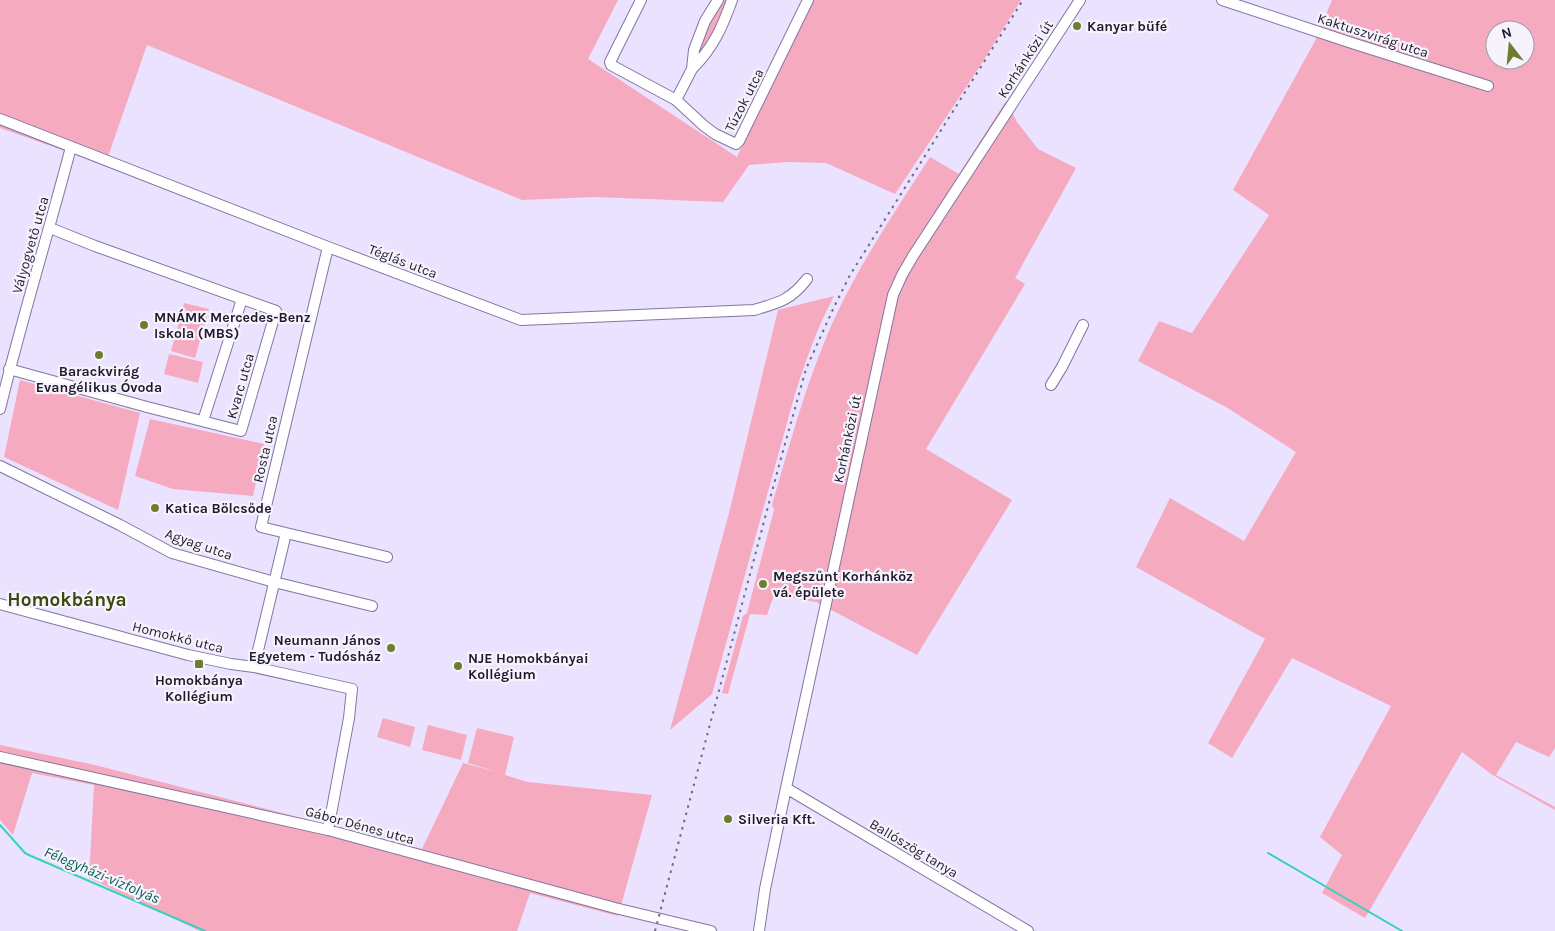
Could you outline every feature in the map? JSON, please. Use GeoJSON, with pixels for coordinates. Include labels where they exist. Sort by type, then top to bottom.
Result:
{"type":"FeatureCollection","features":[{"type":"Feature","properties":{"kind":"street","name":"Túzok utca"},"geometry":{"type":"LineString","coordinates":[[642,0],[610,62],[612,67],[676,100],[715,134],[736,144],[808,0]]}},
{"type":"Feature","properties":{"kind":"street"},"geometry":{"type":"LineString","coordinates":[[692,69],[694,50],[705,21],[718,0]]}},
{"type":"Feature","properties":{"kind":"street"},"geometry":{"type":"LineString","coordinates":[[676,100],[692,69],[704,57],[721,30],[732,0]]}},
{"type":"Feature","properties":{"kind":"street","name":"Korhánközi út"},"geometry":{"type":"LineString","coordinates":[[759,931],[765,889],[786,788],[893,296],[913,256],[1080,0]]}},
{"type":"Feature","properties":{"kind":"street","name":"Kaktuszvirág utca"},"geometry":{"type":"LineString","coordinates":[[1222,0],[1488,86]]}},
{"type":"Feature","properties":{"kind":"street","name":"Téglás utca"},"geometry":{"type":"LineString","coordinates":[[0,119],[521,320],[754,310],[783,301],[799,290],[807,280]]}},
{"type":"Feature","properties":{"kind":"street","name":"Vályogvető utca"},"geometry":{"type":"LineString","coordinates":[[0,409],[71,147]]}},
{"type":"Feature","properties":{"kind":"street"},"geometry":{"type":"LineString","coordinates":[[50,228],[242,299]]}},
{"type":"Feature","properties":{"kind":"street","name":"Rosta utca"},"geometry":{"type":"LineString","coordinates":[[286,533],[261,527],[328,247]]}},
{"type":"Feature","properties":{"kind":"street","name":"Kvarc utca"},"geometry":{"type":"LineString","coordinates":[[10,369],[147,407],[241,431],[276,311],[242,299],[203,421]]}},
{"type":"Feature","properties":{"kind":"street"},"geometry":{"type":"LineString","coordinates":[[1051,385],[1083,324]]}},
{"type":"Feature","properties":{"kind":"street","name":"Agyag utca"},"geometry":{"type":"LineString","coordinates":[[0,466],[120,525],[172,553],[274,582],[372,606]]}},
{"type":"Feature","properties":{"kind":"street"},"geometry":{"type":"LineString","coordinates":[[254,667],[286,533],[387,557]]}},
{"type":"Feature","properties":{"kind":"street","name":"Homokkő utca"},"geometry":{"type":"LineString","coordinates":[[0,604],[188,655],[254,667],[352,689],[349,718],[328,830]]}},
{"type":"Feature","properties":{"kind":"street","name":"Gábor Dénes utca"},"geometry":{"type":"LineString","coordinates":[[0,757],[328,830],[606,906],[711,931]]}},
{"type":"Feature","properties":{"kind":"street","name":"Ballószög tanya"},"geometry":{"type":"LineString","coordinates":[[786,788],[1028,931]]}},
{"type":"Feature","properties":{"kind":"shaded area"},"geometry":{"type":"Polygon","coordinates":[[[0,0],[618,0],[588,59],[737,157],[810,0],[1021,0],[980,66],[895,194],[826,163],[787,162],[749,165],[723,202],[595,197],[522,200],[147,45],[105,165],[0,128],[0,0]]]}},
{"type":"Feature","properties":{"kind":"shaded area"},"geometry":{"type":"Polygon","coordinates":[[[721,0],[728,0],[721,20],[698,57],[698,44],[701,36],[721,0]]]}},
{"type":"Feature","properties":{"kind":"shaded area"},"geometry":{"type":"Polygon","coordinates":[[[1332,0],[1555,0],[1555,748],[1549,757],[1516,742],[1496,775],[1555,807],[1555,810],[1491,774],[1462,752],[1365,918],[1322,893],[1342,855],[1320,837],[1391,706],[1292,658],[1232,758],[1208,743],[1265,639],[1136,567],[1170,498],[1244,541],[1296,452],[1226,407],[1138,361],[1159,321],[1192,333],[1269,215],[1233,190],[1315,41],[1332,0]]]}},
{"type":"Feature","properties":{"kind":"shaded area"},"geometry":{"type":"Polygon","coordinates":[[[1006,101],[1017,122],[1038,149],[1076,168],[1015,278],[1025,284],[926,449],[1012,500],[917,655],[816,602],[774,595],[767,615],[750,614],[728,694],[722,693],[743,616],[747,613],[774,510],[772,505],[794,431],[809,382],[838,311],[870,252],[930,157],[959,174],[1006,101]]]}},
{"type":"Feature","properties":{"kind":"shaded area"},"geometry":{"type":"Polygon","coordinates":[[[834,296],[812,344],[795,394],[712,694],[670,730],[729,513],[778,310],[834,296]]]}},
{"type":"Feature","properties":{"kind":"shaded area"},"geometry":{"type":"Polygon","coordinates":[[[184,303],[209,309],[195,358],[171,351],[184,303]]]}},
{"type":"Feature","properties":{"kind":"shaded area"},"geometry":{"type":"Polygon","coordinates":[[[169,354],[203,362],[198,383],[164,374],[169,354]]]}},
{"type":"Feature","properties":{"kind":"shaded area"},"geometry":{"type":"Polygon","coordinates":[[[20,380],[140,413],[118,510],[4,457],[20,380]]]}},
{"type":"Feature","properties":{"kind":"shaded area"},"geometry":{"type":"Polygon","coordinates":[[[150,419],[264,444],[253,496],[173,489],[135,476],[150,419]]]}},
{"type":"Feature","properties":{"kind":"shaded area"},"geometry":{"type":"Polygon","coordinates":[[[383,718],[415,727],[410,747],[377,737],[383,718]]]}},
{"type":"Feature","properties":{"kind":"shaded area"},"geometry":{"type":"Polygon","coordinates":[[[428,725],[467,735],[461,760],[422,750],[428,725]]]}},
{"type":"Feature","properties":{"kind":"shaded area"},"geometry":{"type":"Polygon","coordinates":[[[477,728],[514,737],[505,775],[528,782],[652,795],[618,916],[530,893],[517,931],[200,931],[89,878],[94,785],[32,773],[13,835],[0,820],[0,745],[95,765],[422,849],[463,763],[497,772],[468,763],[477,728]]]}},
{"type":"Feature","properties":{"kind":"waterway","name":"Félegyházi-vízfolyás"},"geometry":{"type":"LineString","coordinates":[[0,825],[25,853],[205,931]]}},
{"type":"Feature","properties":{"kind":"waterway"},"geometry":{"type":"LineString","coordinates":[[1268,853],[1402,931]]}},
{"type":"Feature","properties":{"kind":"railway"},"geometry":{"type":"LineString","coordinates":[[655,931],[806,369],[850,275],[1023,0]]}},
{"type":"Feature","properties":{"kind":"place","name":"Kanyar büfé"},"geometry":{"type":"Point","coordinates":[1077,26]}},
{"type":"Feature","properties":{"kind":"place","name":"MNÁMK Mercedes-Benz Iskola (MBS)"},"geometry":{"type":"Point","coordinates":[144,325]}},
{"type":"Feature","properties":{"kind":"place","name":"Barackvirág Evangélikus Óvoda"},"geometry":{"type":"Point","coordinates":[99,355]}},
{"type":"Feature","properties":{"kind":"place","name":"Katica Bölcsőde"},"geometry":{"type":"Point","coordinates":[155,508]}},
{"type":"Feature","properties":{"kind":"place","name":"Megszűnt Korhánköz vá. épülete"},"geometry":{"type":"Point","coordinates":[763,584]}},
{"type":"Feature","properties":{"kind":"place","name":"Neumann János Egyetem - Tudósház"},"geometry":{"type":"Point","coordinates":[391,648]}},
{"type":"Feature","properties":{"kind":"place","name":"Homokbánya Kollégium"},"geometry":{"type":"Point","coordinates":[199,664]}},
{"type":"Feature","properties":{"kind":"place","name":"NJE Homokbányai Kollégium"},"geometry":{"type":"Point","coordinates":[458,666]}},
{"type":"Feature","properties":{"kind":"place","name":"Silveria Kft."},"geometry":{"type":"Point","coordinates":[728,819]}},
{"type":"Feature","properties":{"kind":"district","name":"Homokbánya"},"geometry":{"type":"Point","coordinates":[67,599]}}]}
